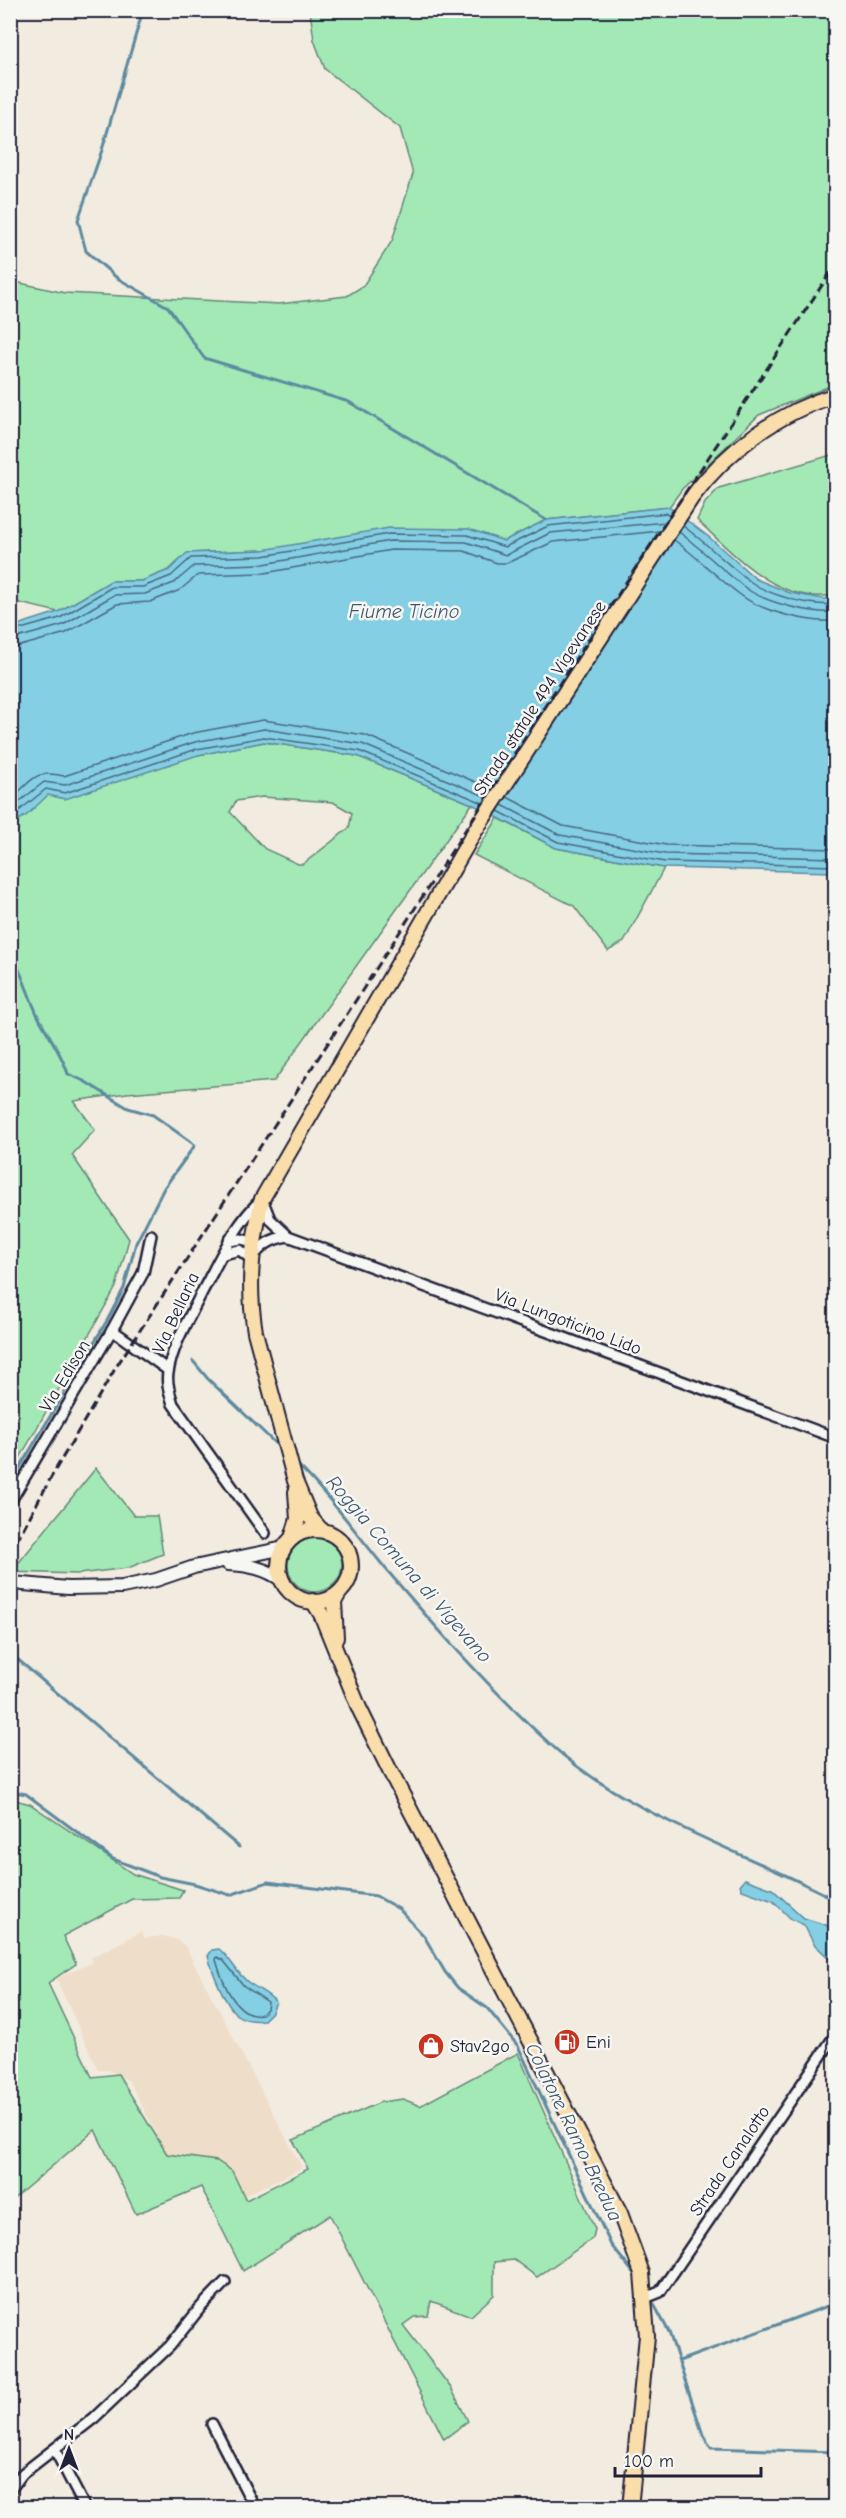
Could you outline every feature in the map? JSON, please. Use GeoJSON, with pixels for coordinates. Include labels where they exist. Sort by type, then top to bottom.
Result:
{"type":"FeatureCollection","features":[{"type":"Feature","properties":{"kind":"main road","name":"Strada statale 494 Vigevanese"},"geometry":{"type":"LineString","coordinates":[[295,1481],[255,1332],[252,1312],[252,1253],[262,1199],[475,831],[692,497],[714,471],[753,438],[797,410],[836,395]]}},
{"type":"Feature","properties":{"kind":"main road"},"geometry":{"type":"LineString","coordinates":[[295,1481],[310,1517],[321,1530],[341,1541],[350,1556],[350,1576],[334,1602],[337,1642],[347,1678]]}},
{"type":"Feature","properties":{"kind":"main road"},"geometry":{"type":"LineString","coordinates":[[283,1581],[280,1564],[298,1519],[295,1481]]}},
{"type":"Feature","properties":{"kind":"main road"},"geometry":{"type":"LineString","coordinates":[[12,1583],[68,1588],[122,1587],[156,1580],[194,1567],[288,1543],[311,1530],[321,1530]]}},
{"type":"Feature","properties":{"kind":"main road"},"geometry":{"type":"LineString","coordinates":[[215,1563],[259,1568],[272,1573],[283,1581],[295,1595],[313,1601],[331,1598],[339,1593]]}},
{"type":"Feature","properties":{"kind":"main road"},"geometry":{"type":"LineString","coordinates":[[313,1601],[321,1614],[359,1708],[390,1771],[631,2237],[648,2296],[646,2361],[632,2503]]}},
{"type":"Feature","properties":{"kind":"street"},"geometry":{"type":"LineString","coordinates":[[262,1199],[270,1219],[288,1236]]}},
{"type":"Feature","properties":{"kind":"street","name":"Via Bellaria"},"geometry":{"type":"LineString","coordinates":[[262,1199],[248,1212],[229,1241],[185,1324],[168,1370],[167,1380],[173,1404],[265,1533]]}},
{"type":"Feature","properties":{"kind":"street","name":"Via Edison"},"geometry":{"type":"LineString","coordinates":[[10,1502],[112,1330],[143,1273],[151,1235]]}},
{"type":"Feature","properties":{"kind":"street"},"geometry":{"type":"LineString","coordinates":[[252,1253],[273,1239],[288,1236]]}},
{"type":"Feature","properties":{"kind":"street","name":"Via Lungoticino Lido"},"geometry":{"type":"LineString","coordinates":[[288,1236],[836,1438]]}},
{"type":"Feature","properties":{"kind":"street"},"geometry":{"type":"LineString","coordinates":[[229,1241],[241,1239],[249,1241],[252,1253]]}},
{"type":"Feature","properties":{"kind":"street"},"geometry":{"type":"LineString","coordinates":[[222,1254],[240,1250],[252,1253]]}},
{"type":"Feature","properties":{"kind":"street","name":"Via Edison"},"geometry":{"type":"LineString","coordinates":[[112,1330],[168,1370]]}},
{"type":"Feature","properties":{"kind":"street","name":"Strada Canalotto"},"geometry":{"type":"LineString","coordinates":[[648,2296],[660,2292],[836,2034]]}},
{"type":"Feature","properties":{"kind":"street"},"geometry":{"type":"LineString","coordinates":[[10,2490],[22,2474],[94,2418],[170,2346],[225,2282]]}},
{"type":"Feature","properties":{"kind":"street"},"geometry":{"type":"LineString","coordinates":[[212,2424],[255,2508]]}},
{"type":"Feature","properties":{"kind":"street"},"geometry":{"type":"LineString","coordinates":[[55,2450],[85,2508]]}},
{"type":"Feature","properties":{"kind":"shaded area"},"geometry":{"type":"Polygon","coordinates":[[[141,1932],[145,1938],[163,1936],[175,1939],[185,1946],[302,2168],[244,2196],[232,2171],[217,2161],[167,2154],[129,2081],[108,2070],[98,2070],[56,1978],[92,1963],[90,1958],[141,1932]]]}},
{"type":"Feature","properties":{"kind":"green space"},"geometry":{"type":"Polygon","coordinates":[[[310,11],[835,11],[835,384],[759,415],[682,489],[669,507],[546,520],[504,541],[468,529],[262,550],[188,553],[169,570],[142,581],[111,581],[58,612],[11,601],[11,281],[65,293],[279,304],[347,296],[363,286],[392,241],[413,174],[400,128],[325,69],[314,40],[310,11]]]}},
{"type":"Feature","properties":{"kind":"green space"},"geometry":{"type":"Polygon","coordinates":[[[835,454],[835,595],[814,596],[776,585],[742,562],[697,520],[705,503],[719,488],[835,454]]]}},
{"type":"Feature","properties":{"kind":"green space"},"geometry":{"type":"Polygon","coordinates":[[[264,742],[357,756],[472,804],[274,1081],[127,1093],[74,1101],[95,1130],[72,1155],[129,1239],[116,1287],[11,1474],[11,761],[198,755],[264,742]],[[262,797],[236,801],[230,812],[265,849],[298,864],[303,864],[349,828],[352,813],[333,802],[262,797]]]}},
{"type":"Feature","properties":{"kind":"green space"},"geometry":{"type":"Polygon","coordinates":[[[498,818],[556,848],[664,868],[624,942],[608,951],[574,906],[474,855],[498,818]]]}},
{"type":"Feature","properties":{"kind":"green space"},"geometry":{"type":"Polygon","coordinates":[[[96,1468],[134,1516],[157,1516],[163,1554],[128,1568],[78,1574],[11,1572],[96,1468]]]}},
{"type":"Feature","properties":{"kind":"green space"},"geometry":{"type":"Polygon","coordinates":[[[315,1538],[325,1540],[334,1546],[340,1555],[342,1565],[340,1575],[334,1584],[325,1590],[315,1592],[305,1590],[296,1584],[290,1575],[288,1565],[290,1555],[296,1546],[305,1540],[315,1538]]]}},
{"type":"Feature","properties":{"kind":"green space"},"geometry":{"type":"Polygon","coordinates":[[[11,1799],[30,1804],[133,1874],[183,1890],[179,1898],[132,1899],[63,1936],[76,1964],[48,1983],[92,2077],[118,2074],[167,2154],[217,2161],[232,2171],[246,2200],[308,2169],[293,2140],[381,2102],[403,2099],[420,2106],[518,2053],[595,2229],[593,2238],[537,2277],[514,2260],[494,2262],[494,2295],[471,2316],[431,2301],[428,2316],[414,2317],[403,2325],[451,2388],[468,2421],[444,2439],[330,2215],[243,2271],[201,2187],[136,2214],[95,2130],[11,2201],[11,1799]]]}},
{"type":"Feature","properties":{"kind":"water","name":"Fiume Ticino"},"geometry":{"type":"Polygon","coordinates":[[[669,507],[709,537],[756,579],[790,593],[824,599],[835,598],[835,872],[664,868],[556,848],[472,804],[357,756],[264,742],[198,755],[65,799],[48,795],[27,815],[11,825],[11,627],[58,612],[111,581],[142,581],[169,570],[187,553],[263,550],[389,528],[469,529],[504,541],[546,520],[669,507]]]}},
{"type":"Feature","properties":{"kind":"water"},"geometry":{"type":"Polygon","coordinates":[[[745,1879],[772,1889],[804,1918],[826,1925],[835,1931],[835,1964],[814,1944],[804,1925],[791,1919],[773,1901],[742,1890],[740,1885],[745,1879]]]}},
{"type":"Feature","properties":{"kind":"water"},"geometry":{"type":"Polygon","coordinates":[[[219,1949],[244,1978],[276,2002],[272,2012],[264,2020],[243,2018],[237,2015],[228,2004],[208,1956],[212,1950],[219,1949]]]}},
{"type":"Feature","properties":{"kind":"waterway"},"geometry":{"type":"LineString","coordinates":[[143,10],[102,150],[78,220],[86,251],[117,278],[168,307],[204,358],[349,402],[546,520]]}},
{"type":"Feature","properties":{"kind":"waterway","name":"Roggia Comuna di Vigevano"},"geometry":{"type":"LineString","coordinates":[[10,951],[38,1016],[59,1052],[68,1074],[128,1108],[153,1115],[195,1145],[164,1188],[136,1243],[124,1288],[108,1319],[10,1484]]}},
{"type":"Feature","properties":{"kind":"waterway","name":"Roggia Comuna di Vigevano"},"geometry":{"type":"LineString","coordinates":[[193,1361],[208,1379],[281,1449]]}},
{"type":"Feature","properties":{"kind":"waterway","name":"Roggia Comuna di Vigevano"},"geometry":{"type":"LineString","coordinates":[[297,1464],[464,1658],[550,1744],[582,1770],[616,1792],[688,1831],[836,1900]]}},
{"type":"Feature","properties":{"kind":"waterway"},"geometry":{"type":"LineString","coordinates":[[10,1653],[239,1847]]}},
{"type":"Feature","properties":{"kind":"waterway","name":"Colatore Ramo Bredua"},"geometry":{"type":"LineString","coordinates":[[10,1791],[26,1794],[113,1859],[160,1877],[195,1884],[230,1895],[268,1882],[376,1896],[399,1909],[424,1936],[445,1972],[458,1988],[487,2008],[518,2046],[611,2245],[636,2276]]}},
{"type":"Feature","properties":{"kind":"waterway"},"geometry":{"type":"LineString","coordinates":[[651,2299],[669,2332],[703,2435],[711,2448],[836,2452]]}},
{"type":"Feature","properties":{"kind":"waterway","name":"Colatore Ramo Bredua"},"geometry":{"type":"LineString","coordinates":[[679,2361],[836,2303]]}},
{"type":"Feature","properties":{"kind":"railway"},"geometry":{"type":"LineString","coordinates":[[10,1553],[54,1472],[118,1364],[567,672],[836,264]]}},
{"type":"Feature","properties":{"kind":"place","name":"Eni"},"geometry":{"type":"Point","coordinates":[567,2042]}},
{"type":"Feature","properties":{"kind":"place","name":"Stav2go"},"geometry":{"type":"Point","coordinates":[431,2046]}}]}
